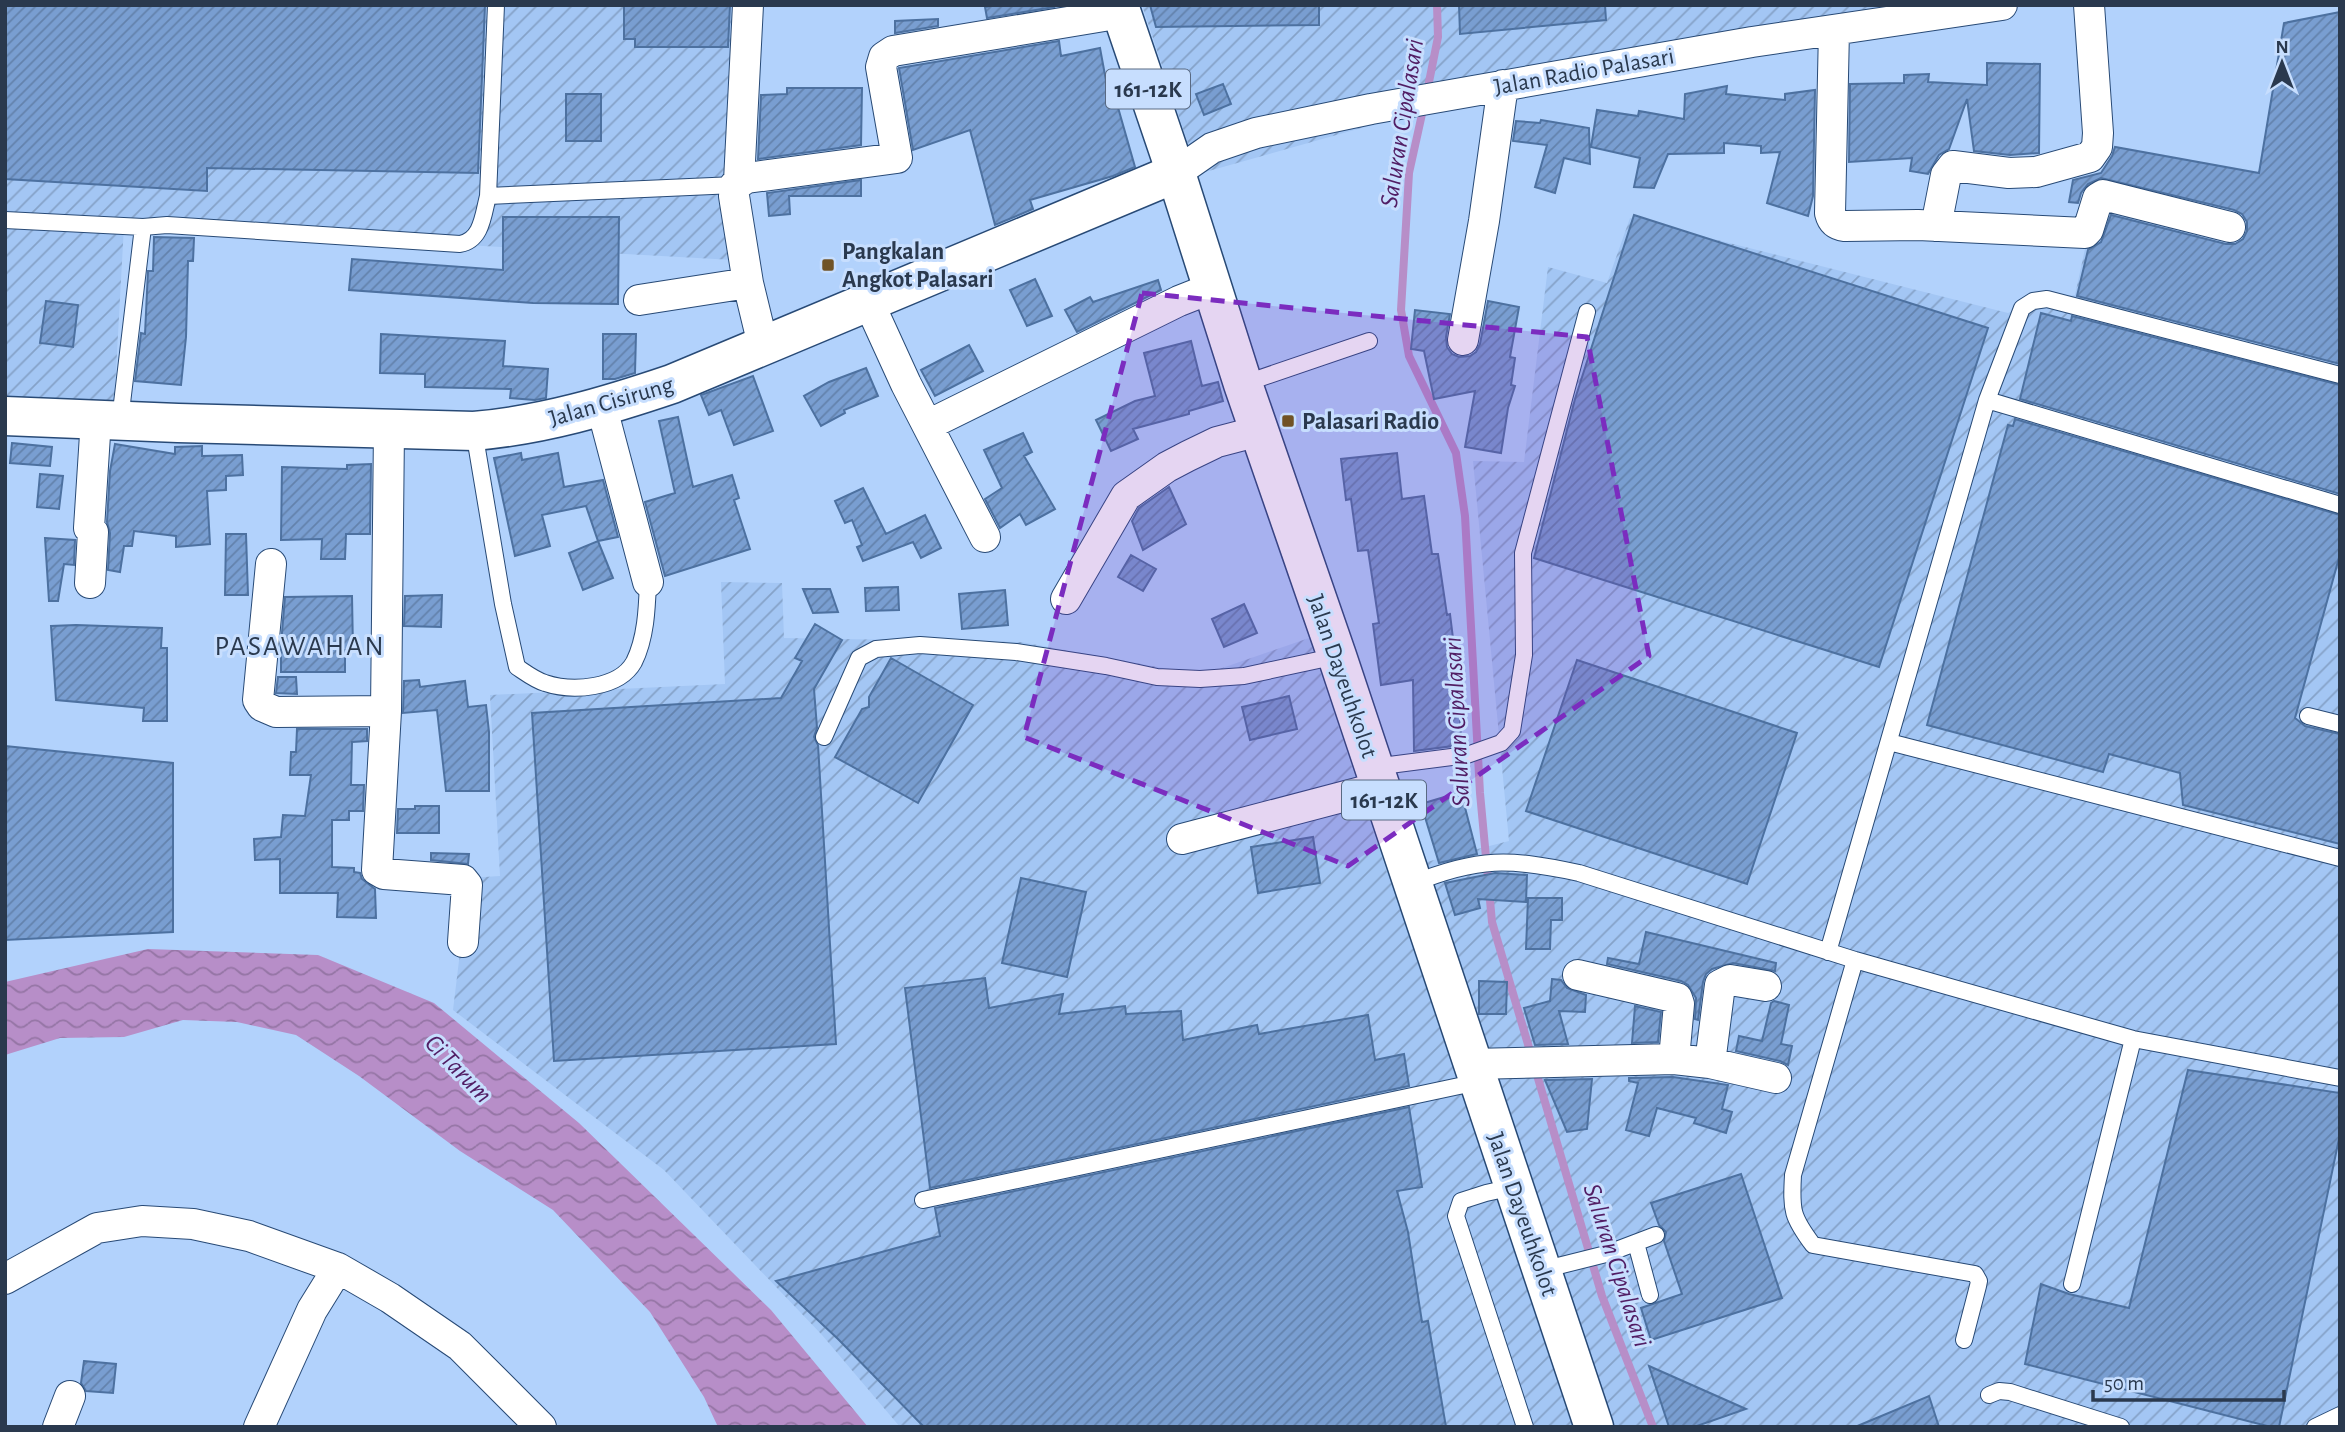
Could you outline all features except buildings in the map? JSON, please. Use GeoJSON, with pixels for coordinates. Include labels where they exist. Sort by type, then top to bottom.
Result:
{"type":"FeatureCollection","features":[{"type":"Feature","properties":{"kind":"main road","name":"Jalan Dayeuhkolot"},"geometry":{"type":"LineString","coordinates":[[1120,9],[1513,1187],[1556,1267],[1594,1427]]}},
{"type":"Feature","properties":{"kind":"main road","name":"Jalan Cisirung"},"geometry":{"type":"LineString","coordinates":[[5,415],[389,429],[508,428],[602,408],[672,384],[1176,173]]}},
{"type":"Feature","properties":{"kind":"street"},"geometry":{"type":"LineString","coordinates":[[748,5],[734,196],[748,283],[762,345]]}},
{"type":"Feature","properties":{"kind":"street","name":"Jalan Radio Palasari"},"geometry":{"type":"LineString","coordinates":[[1176,173],[1212,148],[1256,133],[1371,109],[1752,42],[2002,5]]}},
{"type":"Feature","properties":{"kind":"street"},"geometry":{"type":"LineString","coordinates":[[1936,226],[1946,175],[1953,166],[2009,173],[2036,172],[2090,157],[2097,147],[2089,5]]}},
{"type":"Feature","properties":{"kind":"street"},"geometry":{"type":"LineString","coordinates":[[737,183],[747,178],[897,158],[881,67],[884,57],[893,51],[1120,9]]}},
{"type":"Feature","properties":{"kind":"street"},"geometry":{"type":"LineString","coordinates":[[1834,30],[1831,217],[1838,224],[2085,233],[2098,198],[2104,195],[2230,227]]}},
{"type":"Feature","properties":{"kind":"street"},"geometry":{"type":"LineString","coordinates":[[1463,340],[1484,221],[1503,85]]}},
{"type":"Feature","properties":{"kind":"street"},"geometry":{"type":"LineString","coordinates":[[639,300],[748,283]]}},
{"type":"Feature","properties":{"kind":"street"},"geometry":{"type":"LineString","coordinates":[[928,425],[1179,301],[1212,288]]}},
{"type":"Feature","properties":{"kind":"street"},"geometry":{"type":"LineString","coordinates":[[869,303],[985,537]]}},
{"type":"Feature","properties":{"kind":"street"},"geometry":{"type":"LineString","coordinates":[[602,408],[649,582]]}},
{"type":"Feature","properties":{"kind":"street"},"geometry":{"type":"LineString","coordinates":[[90,583],[93,532],[89,528],[108,419]]}},
{"type":"Feature","properties":{"kind":"street"},"geometry":{"type":"LineString","coordinates":[[389,429],[387,733],[377,870],[384,874],[466,882],[463,942]]}},
{"type":"Feature","properties":{"kind":"street"},"geometry":{"type":"LineString","coordinates":[[1066,599],[1126,496],[1167,467],[1188,456],[1217,442],[1259,430]]}},
{"type":"Feature","properties":{"kind":"street"},"geometry":{"type":"LineString","coordinates":[[271,564],[258,700],[262,706],[285,713],[386,711]]}},
{"type":"Feature","properties":{"kind":"street"},"geometry":{"type":"LineString","coordinates":[[1182,839],[1377,777]]}},
{"type":"Feature","properties":{"kind":"street"},"geometry":{"type":"LineString","coordinates":[[1578,975],[1677,998],[1679,1004],[1674,1059]]}},
{"type":"Feature","properties":{"kind":"street"},"geometry":{"type":"LineString","coordinates":[[1710,1063],[1720,985],[1730,980],[1766,986]]}},
{"type":"Feature","properties":{"kind":"street"},"geometry":{"type":"LineString","coordinates":[[1475,1073],[1523,1063],[1674,1059],[1710,1063],[1776,1078]]}},
{"type":"Feature","properties":{"kind":"street"},"geometry":{"type":"LineString","coordinates":[[5,1279],[97,1228],[142,1221],[193,1224],[250,1236],[338,1268],[390,1298],[460,1346],[541,1427]]}},
{"type":"Feature","properties":{"kind":"street"},"geometry":{"type":"LineString","coordinates":[[259,1427],[312,1310],[338,1268]]}},
{"type":"Feature","properties":{"kind":"street"},"geometry":{"type":"LineString","coordinates":[[58,1427],[70,1396]]}},
{"type":"Feature","properties":{"kind":"lane"},"geometry":{"type":"LineString","coordinates":[[5,220],[143,227],[167,225],[467,243],[476,236],[488,196],[496,5]]}},
{"type":"Feature","properties":{"kind":"lane"},"geometry":{"type":"LineString","coordinates":[[488,196],[737,183]]}},
{"type":"Feature","properties":{"kind":"lane"},"geometry":{"type":"LineString","coordinates":[[108,419],[143,227]]}},
{"type":"Feature","properties":{"kind":"lane"},"geometry":{"type":"LineString","coordinates":[[1828,952],[1987,400],[2022,308],[2033,301],[2047,299],[2340,375]]}},
{"type":"Feature","properties":{"kind":"lane"},"geometry":{"type":"LineString","coordinates":[[1377,777],[1467,755],[1501,743],[1512,731],[1524,655],[1523,553],[1587,312]]}},
{"type":"Feature","properties":{"kind":"lane"},"geometry":{"type":"LineString","coordinates":[[1243,384],[1369,341]]}},
{"type":"Feature","properties":{"kind":"lane"},"geometry":{"type":"LineString","coordinates":[[1987,400],[2340,505]]}},
{"type":"Feature","properties":{"kind":"lane"},"geometry":{"type":"LineString","coordinates":[[474,430],[503,604],[517,667],[546,684],[598,685],[620,678],[633,663],[639,647],[647,615],[649,582]]}},
{"type":"Feature","properties":{"kind":"lane"},"geometry":{"type":"LineString","coordinates":[[824,737],[859,658],[876,649],[920,645],[1016,652],[1157,677],[1200,679],[1244,676],[1337,656]]}},
{"type":"Feature","properties":{"kind":"lane"},"geometry":{"type":"LineString","coordinates":[[2308,716],[2340,724]]}},
{"type":"Feature","properties":{"kind":"lane"},"geometry":{"type":"LineString","coordinates":[[1889,742],[2340,858]]}},
{"type":"Feature","properties":{"kind":"lane"},"geometry":{"type":"LineString","coordinates":[[1412,884],[1457,866],[1495,861],[1579,873],[1828,952],[2133,1039],[2340,1078]]}},
{"type":"Feature","properties":{"kind":"lane"},"geometry":{"type":"LineString","coordinates":[[1855,960],[1793,1175],[1791,1205],[1797,1224],[1814,1245],[1975,1274],[1979,1286],[1964,1340]]}},
{"type":"Feature","properties":{"kind":"lane"},"geometry":{"type":"LineString","coordinates":[[2072,1283],[2133,1039]]}},
{"type":"Feature","properties":{"kind":"lane"},"geometry":{"type":"LineString","coordinates":[[923,1200],[1475,1073]]}},
{"type":"Feature","properties":{"kind":"lane"},"geometry":{"type":"LineString","coordinates":[[1513,1187],[1486,1192],[1461,1201],[1456,1216],[1525,1427]]}},
{"type":"Feature","properties":{"kind":"lane"},"geometry":{"type":"LineString","coordinates":[[1556,1267],[1606,1254],[1657,1236]]}},
{"type":"Feature","properties":{"kind":"lane"},"geometry":{"type":"LineString","coordinates":[[1636,1243],[1650,1295]]}},
{"type":"Feature","properties":{"kind":"lane"},"geometry":{"type":"LineString","coordinates":[[1989,1395],[1999,1391],[2010,1392],[2121,1427]]}},
{"type":"Feature","properties":{"kind":"lane"},"geometry":{"type":"LineString","coordinates":[[2315,1427],[2340,1415]]}},
{"type":"Feature","properties":{"kind":"highlighted area"},"geometry":{"type":"Polygon","coordinates":[[[1142,293],[1587,337],[1649,656],[1348,866],[1024,737],[1142,293]]]}},
{"type":"Feature","properties":{"kind":"shaded area"},"geometry":{"type":"Polygon","coordinates":[[[5,5],[736,5],[733,260],[124,226],[114,407],[5,400],[5,5]]]}},
{"type":"Feature","properties":{"kind":"shaded area"},"geometry":{"type":"Polygon","coordinates":[[[1142,5],[1917,5],[1659,44],[1198,174],[1142,5]]]}},
{"type":"Feature","properties":{"kind":"shaded area"},"geometry":{"type":"Polygon","coordinates":[[[2095,203],[2340,281],[2340,1427],[900,1427],[822,1335],[664,1170],[453,1010],[469,878],[500,876],[490,695],[725,684],[721,582],[782,583],[784,638],[1021,642],[1202,675],[1309,638],[1387,872],[1509,841],[1473,461],[1524,462],[1548,267],[1607,283],[1630,218],[2008,313],[2039,300],[2075,295],[2095,203]]]}},
{"type":"Feature","properties":{"kind":"water","name":"Ci Tarum"},"geometry":{"type":"Polygon","coordinates":[[[148,949],[318,955],[434,1003],[579,1123],[771,1310],[868,1427],[718,1427],[704,1397],[650,1312],[553,1210],[460,1151],[359,1076],[296,1035],[237,1022],[183,1020],[124,1037],[60,1038],[5,1055],[5,982],[148,949]]]}},
{"type":"Feature","properties":{"kind":"waterway","name":"Saluran Cipalasari"},"geometry":{"type":"LineString","coordinates":[[1427,92],[1438,37],[1437,5]]}},
{"type":"Feature","properties":{"kind":"waterway","name":"Saluran Cipalasari"},"geometry":{"type":"LineString","coordinates":[[1424,105],[1409,173],[1401,310],[1409,356],[1456,453],[1465,516],[1480,793],[1492,922],[1602,1296],[1653,1427]]}},
{"type":"Feature","properties":{"kind":"place","name":"Pangkalan Angkot Palasari"},"geometry":{"type":"Point","coordinates":[828,265]}},
{"type":"Feature","properties":{"kind":"place","name":"Palasari Radio"},"geometry":{"type":"Point","coordinates":[1288,421]}},
{"type":"Feature","properties":{"kind":"district","name":"PASAWAHAN"},"geometry":{"type":"Point","coordinates":[300,645]}}]}
